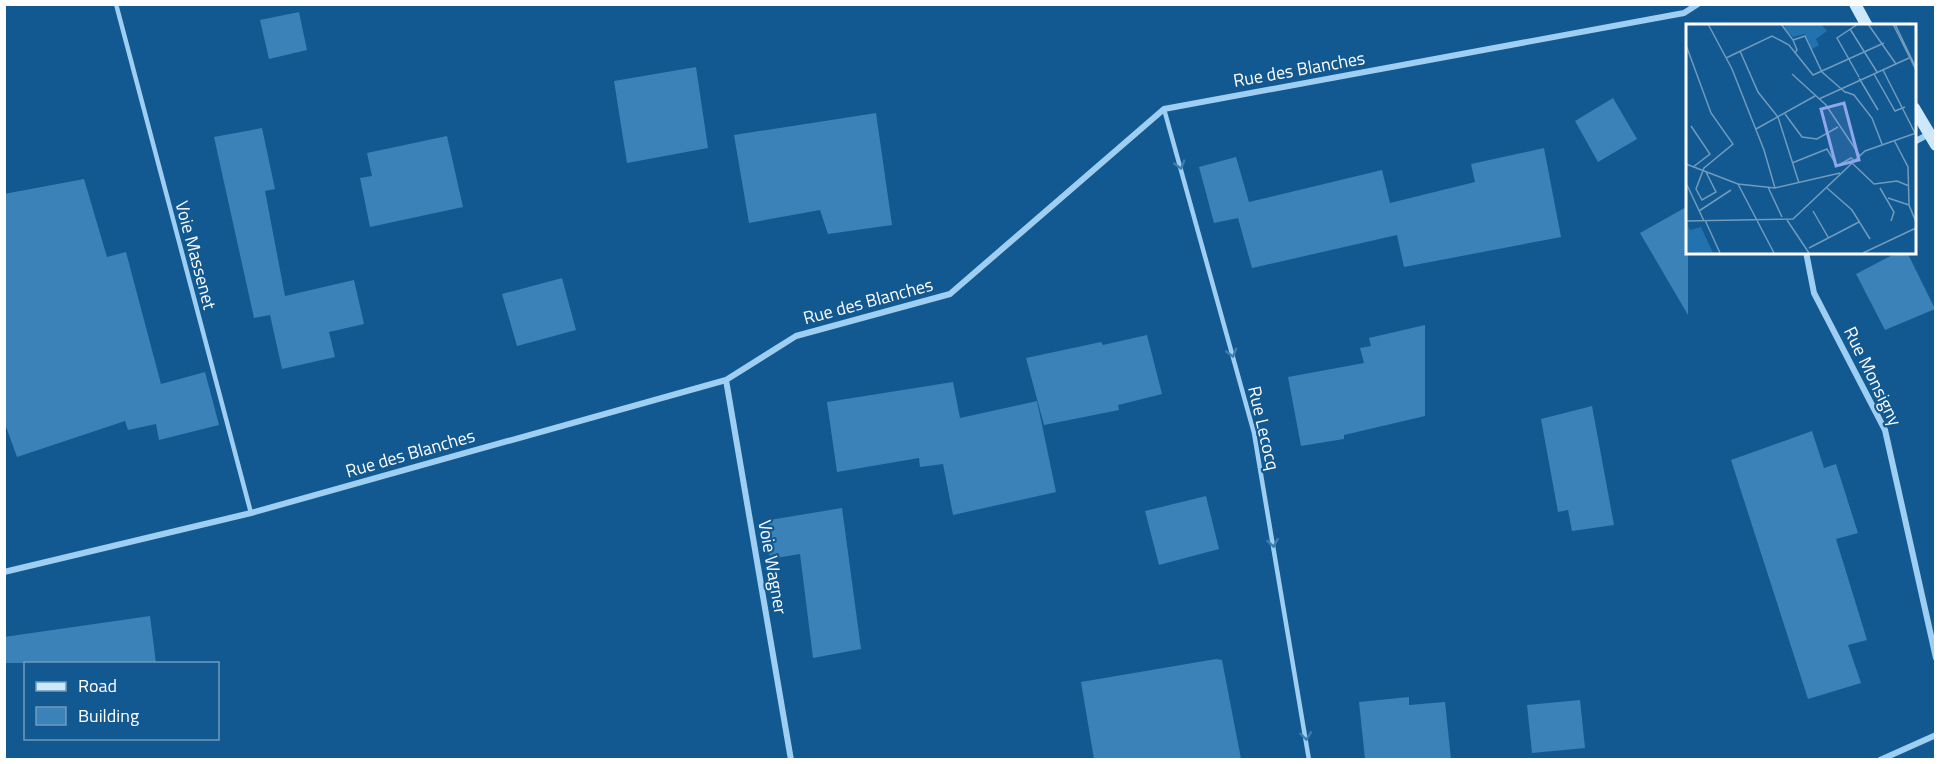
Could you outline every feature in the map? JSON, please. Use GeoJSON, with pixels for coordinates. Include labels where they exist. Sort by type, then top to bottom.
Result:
{"type":"FeatureCollection","features":[{"type":"Feature","properties":{"kind":"main road"},"geometry":{"type":"LineString","coordinates":[[1855,4],[1866,24]]}},
{"type":"Feature","properties":{"kind":"main road"},"geometry":{"type":"LineString","coordinates":[[1916,112],[1932,140]]}},
{"type":"Feature","properties":{"kind":"street","name":"Rue des Blanches"},"geometry":{"type":"LineString","coordinates":[[4,572],[251,513],[726,380],[796,336],[950,294],[1164,109],[1684,13],[1698,4]]}},
{"type":"Feature","properties":{"kind":"street"},"geometry":{"type":"LineString","coordinates":[[1916,142],[1932,140]]}},
{"type":"Feature","properties":{"kind":"street","name":"Rue Monsigny"},"geometry":{"type":"LineString","coordinates":[[1806,254],[1814,293],[1885,430],[1935,658]]}},
{"type":"Feature","properties":{"kind":"street","name":"Voie Wagner"},"geometry":{"type":"LineString","coordinates":[[726,380],[791,759]]}},
{"type":"Feature","properties":{"kind":"street"},"geometry":{"type":"LineString","coordinates":[[1880,759],[1935,735]]}},
{"type":"Feature","properties":{"kind":"lane","name":"Voie Massenet"},"geometry":{"type":"LineString","coordinates":[[116,4],[251,513]]}},
{"type":"Feature","properties":{"kind":"lane","name":"Rue Lecocq"},"geometry":{"type":"LineString","coordinates":[[1164,109],[1254,433],[1309,759]]}},
{"type":"Feature","properties":{"kind":"building"},"geometry":{"type":"Polygon","coordinates":[[[299,12],[307,50],[269,59],[260,20],[299,12]]]}},
{"type":"Feature","properties":{"kind":"building"},"geometry":{"type":"Polygon","coordinates":[[[696,67],[708,148],[627,163],[614,81],[696,67]]]}},
{"type":"Feature","properties":{"kind":"building"},"geometry":{"type":"Polygon","coordinates":[[[1613,98],[1637,139],[1598,162],[1575,121],[1613,98]]]}},
{"type":"Feature","properties":{"kind":"building"},"geometry":{"type":"Polygon","coordinates":[[[876,113],[892,225],[828,234],[820,210],[749,223],[734,135],[876,113]]]}},
{"type":"Feature","properties":{"kind":"building"},"geometry":{"type":"Polygon","coordinates":[[[262,128],[275,189],[265,191],[285,296],[354,280],[364,324],[329,332],[335,357],[282,369],[270,315],[254,318],[214,137],[262,128]]]}},
{"type":"Feature","properties":{"kind":"building"},"geometry":{"type":"Polygon","coordinates":[[[447,136],[463,207],[370,227],[360,178],[372,176],[367,153],[447,136]]]}},
{"type":"Feature","properties":{"kind":"building"},"geometry":{"type":"Polygon","coordinates":[[[1544,148],[1561,237],[1404,267],[1397,235],[1252,268],[1238,218],[1214,223],[1199,167],[1236,157],[1249,202],[1382,170],[1390,203],[1475,182],[1471,164],[1544,148]]]}},
{"type":"Feature","properties":{"kind":"building"},"geometry":{"type":"Polygon","coordinates":[[[84,179],[107,257],[126,252],[161,384],[205,372],[219,425],[159,440],[156,424],[128,430],[125,421],[17,457],[4,421],[4,194],[84,179]]]}},
{"type":"Feature","properties":{"kind":"building"},"geometry":{"type":"Polygon","coordinates":[[[1686,207],[1688,315],[1640,233],[1686,207]]]}},
{"type":"Feature","properties":{"kind":"building"},"geometry":{"type":"Polygon","coordinates":[[[1894,254],[1908,254],[1935,309],[1885,330],[1856,274],[1894,254]]]}},
{"type":"Feature","properties":{"kind":"building"},"geometry":{"type":"Polygon","coordinates":[[[562,278],[576,330],[517,346],[502,294],[562,278]]]}},
{"type":"Feature","properties":{"kind":"building"},"geometry":{"type":"Polygon","coordinates":[[[1425,325],[1425,416],[1344,435],[1344,439],[1301,446],[1288,377],[1364,363],[1360,348],[1371,346],[1369,338],[1425,325]]]}},
{"type":"Feature","properties":{"kind":"building"},"geometry":{"type":"Polygon","coordinates":[[[1147,335],[1162,394],[1118,405],[1119,410],[1044,425],[1026,358],[1147,335]]]}},
{"type":"Feature","properties":{"kind":"building"},"geometry":{"type":"Polygon","coordinates":[[[953,382],[960,418],[1037,401],[1056,492],[953,515],[943,464],[920,467],[919,458],[837,472],[827,402],[953,382]]]}},
{"type":"Feature","properties":{"kind":"building"},"geometry":{"type":"Polygon","coordinates":[[[1592,406],[1614,525],[1572,531],[1568,510],[1558,512],[1541,419],[1592,406]]]}},
{"type":"Feature","properties":{"kind":"building"},"geometry":{"type":"Polygon","coordinates":[[[1812,431],[1824,468],[1836,464],[1858,533],[1836,539],[1867,640],[1848,645],[1861,683],[1808,699],[1731,460],[1812,431]]]}},
{"type":"Feature","properties":{"kind":"building"},"geometry":{"type":"Polygon","coordinates":[[[1206,496],[1219,549],[1159,565],[1145,511],[1206,496]]]}},
{"type":"Feature","properties":{"kind":"building"},"geometry":{"type":"Polygon","coordinates":[[[842,508],[861,649],[813,658],[800,554],[770,559],[764,521],[842,508]]]}},
{"type":"Feature","properties":{"kind":"building"},"geometry":{"type":"Polygon","coordinates":[[[150,616],[156,662],[4,663],[4,637],[150,616]]]}},
{"type":"Feature","properties":{"kind":"building"},"geometry":{"type":"Polygon","coordinates":[[[1216,659],[1222,660],[1241,759],[1094,759],[1081,682],[1216,659]]]}},
{"type":"Feature","properties":{"kind":"building"},"geometry":{"type":"Polygon","coordinates":[[[1409,697],[1409,705],[1445,702],[1451,759],[1365,759],[1359,702],[1409,697]]]}},
{"type":"Feature","properties":{"kind":"building"},"geometry":{"type":"Polygon","coordinates":[[[1580,700],[1585,748],[1532,753],[1527,705],[1580,700]]]}}]}
